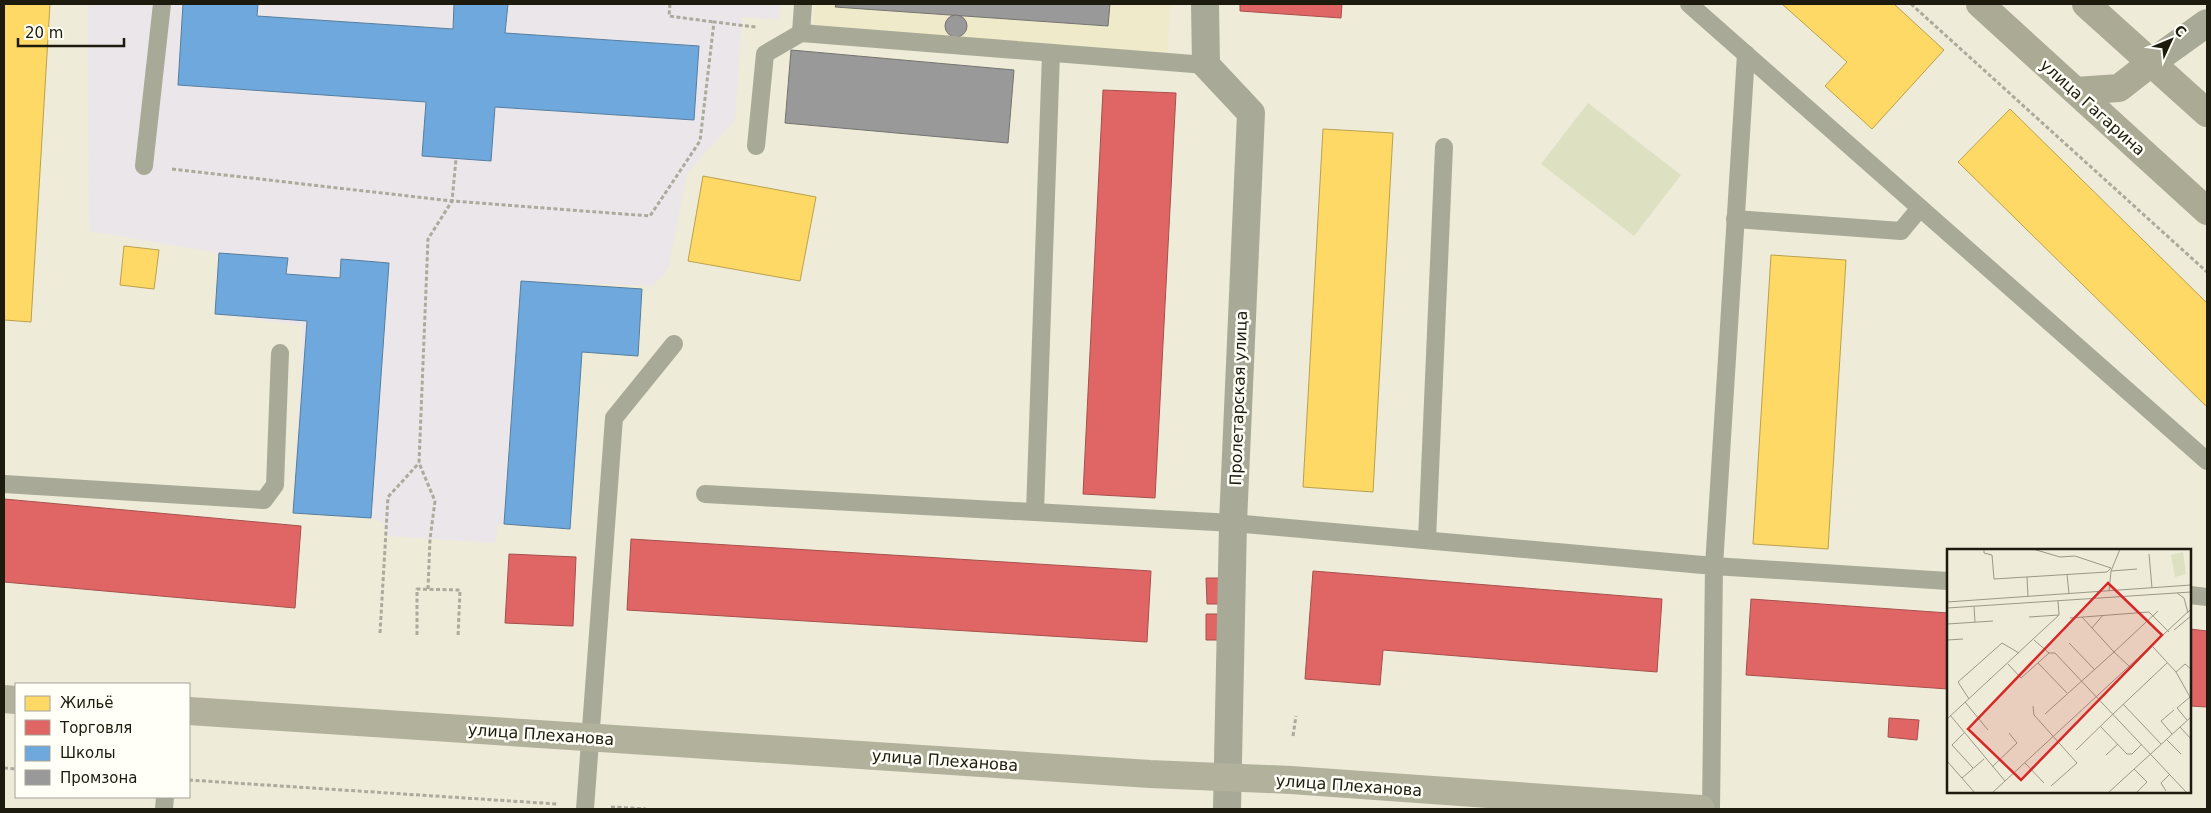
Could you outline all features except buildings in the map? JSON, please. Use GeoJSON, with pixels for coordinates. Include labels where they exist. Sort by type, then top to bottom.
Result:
{"type":"FeatureCollection","features":[{"type":"Feature","properties":{"kind":"main road","name":"улица Гагарина"},"geometry":{"type":"LineString","coordinates":[[1980,4],[2207,210]]}},
{"type":"Feature","properties":{"kind":"main road"},"geometry":{"type":"LineString","coordinates":[[2086,4],[2207,113]]}},
{"type":"Feature","properties":{"kind":"main road"},"geometry":{"type":"LineString","coordinates":[[2076,91],[2119,88],[2152,63]]}},
{"type":"Feature","properties":{"kind":"main road","name":"улица Плеханова"},"geometry":{"type":"LineString","coordinates":[[190,711],[1301,781],[1701,809]]}},
{"type":"Feature","properties":{"kind":"street"},"geometry":{"type":"LineString","coordinates":[[1205,4],[1206,65]]}},
{"type":"Feature","properties":{"kind":"street"},"geometry":{"type":"LineString","coordinates":[[2152,63],[2207,23]]}},
{"type":"Feature","properties":{"kind":"street","name":"Пролетарская улица"},"geometry":{"type":"LineString","coordinates":[[1206,65],[1251,113],[1233,523],[1227,809]]}},
{"type":"Feature","properties":{"kind":"lane"},"geometry":{"type":"LineString","coordinates":[[144,166],[162,4]]}},
{"type":"Feature","properties":{"kind":"lane"},"geometry":{"type":"LineString","coordinates":[[801,33],[804,4]]}},
{"type":"Feature","properties":{"kind":"lane"},"geometry":{"type":"LineString","coordinates":[[1689,4],[2207,461]]}},
{"type":"Feature","properties":{"kind":"lane"},"geometry":{"type":"LineString","coordinates":[[756,146],[765,54],[801,33],[1206,65]]}},
{"type":"Feature","properties":{"kind":"lane"},"geometry":{"type":"LineString","coordinates":[[1035,512],[1051,54]]}},
{"type":"Feature","properties":{"kind":"lane"},"geometry":{"type":"LineString","coordinates":[[1711,809],[1714,566],[1746,54]]}},
{"type":"Feature","properties":{"kind":"lane"},"geometry":{"type":"LineString","coordinates":[[1427,540],[1444,146]]}},
{"type":"Feature","properties":{"kind":"lane"},"geometry":{"type":"LineString","coordinates":[[1736,219],[1901,231],[1920,208]]}},
{"type":"Feature","properties":{"kind":"lane"},"geometry":{"type":"LineString","coordinates":[[585,807],[614,418],[674,344]]}},
{"type":"Feature","properties":{"kind":"lane"},"geometry":{"type":"LineString","coordinates":[[4,484],[264,500],[275,485],[280,353]]}},
{"type":"Feature","properties":{"kind":"lane"},"geometry":{"type":"LineString","coordinates":[[705,494],[1233,523],[1714,566],[1947,581]]}},
{"type":"Feature","properties":{"kind":"lane"},"geometry":{"type":"LineString","coordinates":[[2191,596],[2207,596]]}},
{"type":"Feature","properties":{"kind":"path"},"geometry":{"type":"LineString","coordinates":[[670,4],[669,16],[801,33]]}},
{"type":"Feature","properties":{"kind":"path"},"geometry":{"type":"LineString","coordinates":[[1911,4],[2207,272]]}},
{"type":"Feature","properties":{"kind":"path"},"geometry":{"type":"LineString","coordinates":[[144,166],[452,201],[650,216],[700,141],[714,22]]}},
{"type":"Feature","properties":{"kind":"path"},"geometry":{"type":"LineString","coordinates":[[428,589],[430,539],[435,501],[420,463],[428,239],[452,201],[456,159]]}},
{"type":"Feature","properties":{"kind":"path"},"geometry":{"type":"LineString","coordinates":[[380,633],[388,497],[420,463]]}},
{"type":"Feature","properties":{"kind":"path"},"geometry":{"type":"LineString","coordinates":[[416,635],[417,589],[460,590],[458,637]]}},
{"type":"Feature","properties":{"kind":"path"},"geometry":{"type":"LineString","coordinates":[[1293,736],[1296,716]]}},
{"type":"Feature","properties":{"kind":"path"},"geometry":{"type":"LineString","coordinates":[[190,780],[585,807],[646,809]]}},
{"type":"Feature","properties":{"kind":"shaded area"},"geometry":{"type":"Polygon","coordinates":[[[88,4],[780,4],[779,20],[742,17],[735,120],[687,173],[668,269],[653,286],[521,281],[504,524],[498,524],[495,543],[389,536],[385,524],[371,518],[293,513],[303,325],[215,314],[219,253],[89,231],[88,4]]]}},
{"type":"Feature","properties":{"kind":"shaded area"},"geometry":{"type":"Polygon","coordinates":[[[815,4],[1170,4],[1167,53],[813,29],[815,4]]]}},
{"type":"Feature","properties":{"kind":"green space"},"geometry":{"type":"Polygon","coordinates":[[[1588,103],[1681,175],[1634,236],[1541,164],[1588,103]]]}}]}
